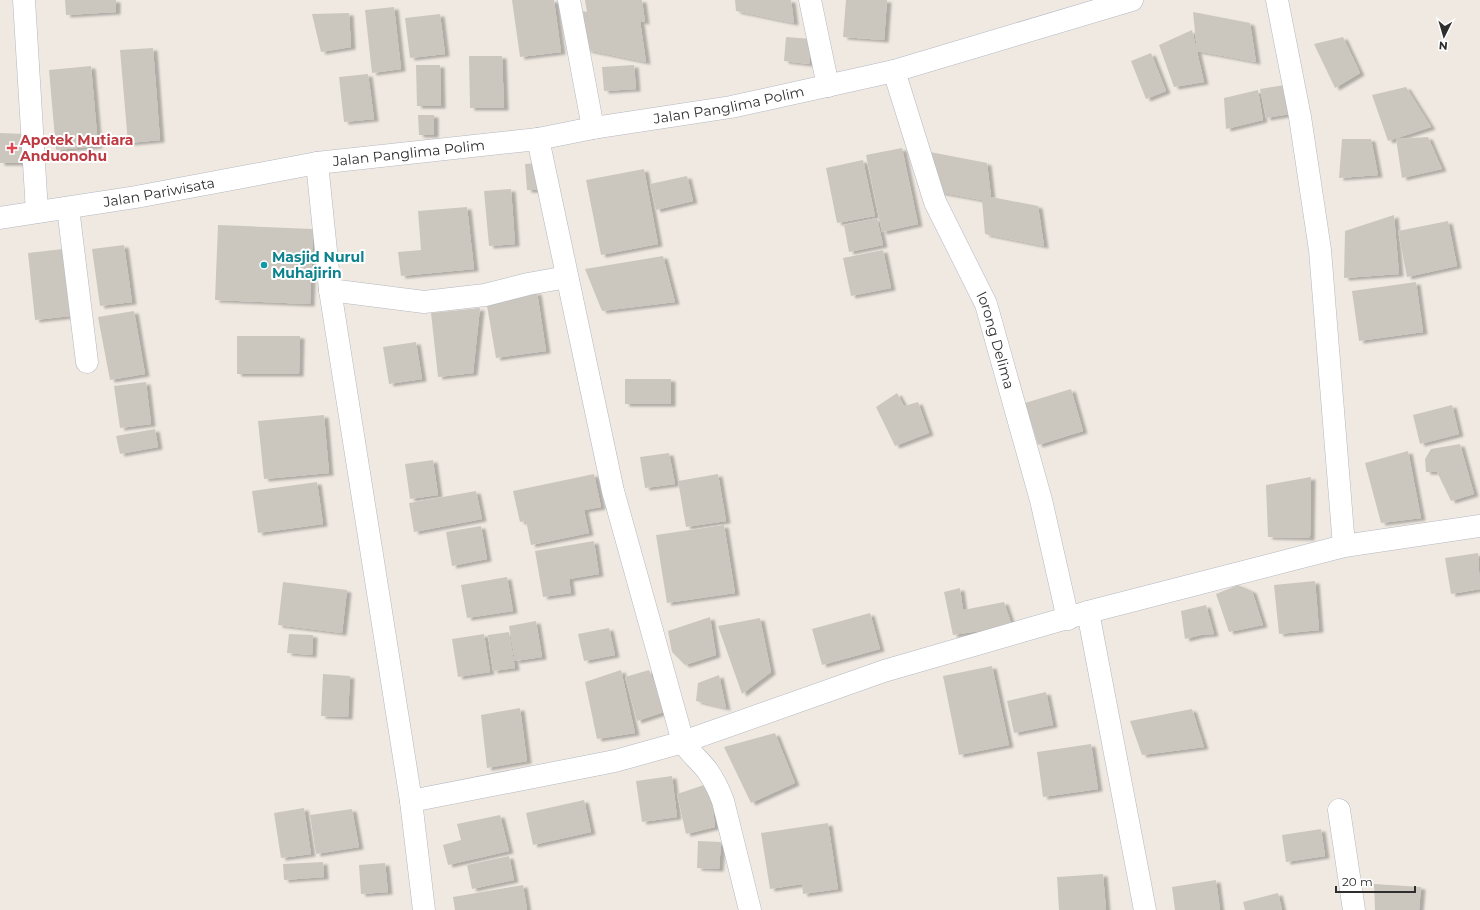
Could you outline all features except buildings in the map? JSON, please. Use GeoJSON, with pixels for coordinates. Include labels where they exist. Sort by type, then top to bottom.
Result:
{"type":"FeatureCollection","features":[{"type":"Feature","properties":{"kind":"street"},"geometry":{"type":"LineString","coordinates":[[24,0],[37,212]]}},
{"type":"Feature","properties":{"kind":"street"},"geometry":{"type":"LineString","coordinates":[[568,0],[593,128]]}},
{"type":"Feature","properties":{"kind":"street"},"geometry":{"type":"LineString","coordinates":[[810,0],[828,86]]}},
{"type":"Feature","properties":{"kind":"street","name":"Jalan Panglima Polim"},"geometry":{"type":"LineString","coordinates":[[317,163],[538,139],[593,128],[731,106],[894,71],[1132,0]]}},
{"type":"Feature","properties":{"kind":"street"},"geometry":{"type":"LineString","coordinates":[[1276,0],[1300,117],[1320,250],[1344,546]]}},
{"type":"Feature","properties":{"kind":"street","name":"lorong Delima"},"geometry":{"type":"LineString","coordinates":[[894,71],[935,202],[986,304],[1042,500],[1078,616],[1145,910]]}},
{"type":"Feature","properties":{"kind":"street"},"geometry":{"type":"LineString","coordinates":[[538,139],[613,491],[683,742],[691,754],[713,779],[723,801],[750,910]]}},
{"type":"Feature","properties":{"kind":"street"},"geometry":{"type":"LineString","coordinates":[[317,163],[330,290],[411,801],[424,910]]}},
{"type":"Feature","properties":{"kind":"street","name":"Jalan Pariwisata"},"geometry":{"type":"LineString","coordinates":[[0,218],[144,195],[317,163]]}},
{"type":"Feature","properties":{"kind":"street"},"geometry":{"type":"LineString","coordinates":[[68,208],[87,362]]}},
{"type":"Feature","properties":{"kind":"street"},"geometry":{"type":"LineString","coordinates":[[330,290],[424,302],[484,295],[528,284],[567,277]]}},
{"type":"Feature","properties":{"kind":"street"},"geometry":{"type":"LineString","coordinates":[[411,801],[615,761],[683,742],[884,671],[1078,616],[1344,546],[1480,526]]}},
{"type":"Feature","properties":{"kind":"street"},"geometry":{"type":"LineString","coordinates":[[1339,810],[1354,910]]}},
{"type":"Feature","properties":{"kind":"place","name":"Apotek Mutiara Anduonohu"},"geometry":{"type":"Point","coordinates":[12,148]}},
{"type":"Feature","properties":{"kind":"place","name":"Masjid Nurul Muhajirin"},"geometry":{"type":"Point","coordinates":[264,265]}}]}
